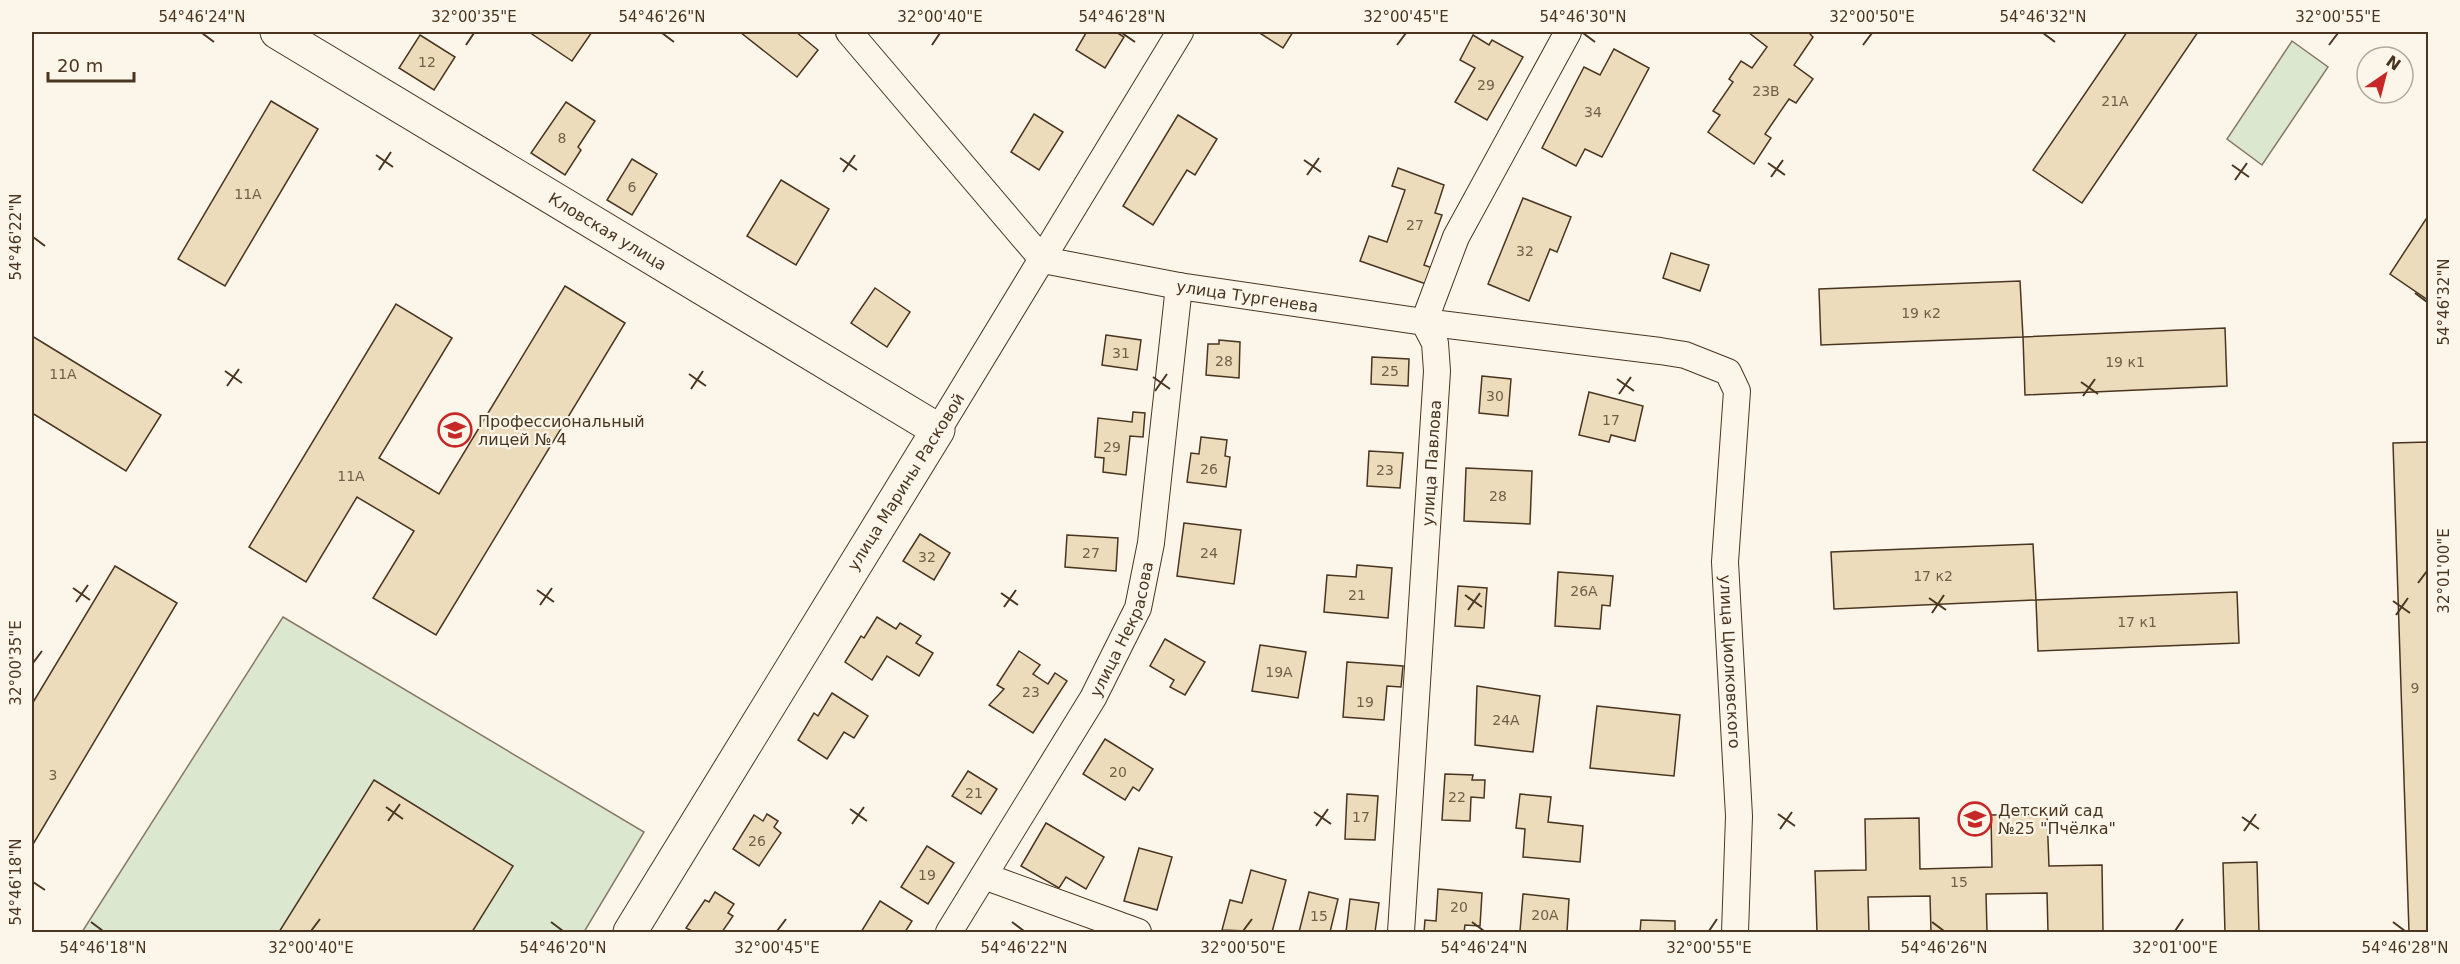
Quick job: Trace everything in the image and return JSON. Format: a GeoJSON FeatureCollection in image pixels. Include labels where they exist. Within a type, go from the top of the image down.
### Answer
{"type":"FeatureCollection","features":[{"type":"Feature","properties":{"kind":"street","name":"Кловская улица"},"geometry":{"type":"LineString","coordinates":[[277,32],[938,430]]}},
{"type":"Feature","properties":{"kind":"street"},"geometry":{"type":"LineString","coordinates":[[849,32],[1043,260]]}},
{"type":"Feature","properties":{"kind":"street","name":"улица Марины Расковой"},"geometry":{"type":"LineString","coordinates":[[630,933],[1043,260],[1180,32]]}},
{"type":"Feature","properties":{"kind":"street"},"geometry":{"type":"LineString","coordinates":[[1424,322],[1456,237],[1568,32]]}},
{"type":"Feature","properties":{"kind":"street","name":"улица Тургенева"},"geometry":{"type":"LineString","coordinates":[[1043,260],[1179,285],[1424,322],[1685,355],[1728,372],[1737,391]]}},
{"type":"Feature","properties":{"kind":"street","name":"улица Некрасова"},"geometry":{"type":"LineString","coordinates":[[950,933],[1093,698],[1138,608],[1151,543],[1179,285]]}},
{"type":"Feature","properties":{"kind":"street","name":"улица Павлова"},"geometry":{"type":"LineString","coordinates":[[1401,933],[1437,371],[1436,343],[1424,322]]}},
{"type":"Feature","properties":{"kind":"street","name":"улица Циолковского"},"geometry":{"type":"LineString","coordinates":[[1735,933],[1739,816],[1725,562],[1737,391]]}},
{"type":"Feature","properties":{"kind":"street"},"geometry":{"type":"LineString","coordinates":[[984,876],[1138,933]]}},
{"type":"Feature","properties":{"kind":"green space"},"geometry":{"type":"Polygon","coordinates":[[[2292,41],[2328,67],[2262,165],[2227,139],[2292,41]]]}},
{"type":"Feature","properties":{"kind":"green space"},"geometry":{"type":"Polygon","coordinates":[[[283,617],[644,832],[584,932],[82,932],[283,617]]]}},
{"type":"Feature","properties":{"kind":"building"},"geometry":{"type":"Polygon","coordinates":[[[529,32],[592,32],[572,61],[529,32]]]}},
{"type":"Feature","properties":{"kind":"building"},"geometry":{"type":"Polygon","coordinates":[[[740,32],[796,32],[818,50],[797,77],[740,32]]]}},
{"type":"Feature","properties":{"kind":"building"},"geometry":{"type":"Polygon","coordinates":[[[1084,32],[1116,32],[1124,37],[1105,68],[1076,50],[1086,33],[1084,32]]]}},
{"type":"Feature","properties":{"kind":"building"},"geometry":{"type":"Polygon","coordinates":[[[1258,32],[1293,32],[1283,48],[1258,32]]]}},
{"type":"Feature","properties":{"kind":"building"},"geometry":{"type":"Polygon","coordinates":[[[1748,32],[1808,32],[1813,37],[1794,65],[1813,79],[1796,103],[1789,99],[1765,134],[1771,138],[1754,164],[1708,132],[1720,115],[1713,111],[1733,82],[1729,79],[1741,61],[1752,68],[1767,47],[1748,32]]]}},
{"type":"Feature","properties":{"kind":"building"},"geometry":{"type":"Polygon","coordinates":[[[2127,32],[2198,32],[2082,203],[2033,170],[2127,32]]]}},
{"type":"Feature","properties":{"kind":"building"},"geometry":{"type":"Polygon","coordinates":[[[420,35],[455,57],[434,90],[399,68],[420,35]]]}},
{"type":"Feature","properties":{"kind":"building"},"geometry":{"type":"Polygon","coordinates":[[[1473,35],[1489,45],[1492,40],[1523,57],[1487,120],[1455,102],[1475,68],[1460,60],[1473,35]]]}},
{"type":"Feature","properties":{"kind":"building"},"geometry":{"type":"Polygon","coordinates":[[[1614,49],[1649,68],[1602,157],[1585,149],[1576,166],[1542,148],[1584,67],[1600,75],[1614,49]]]}},
{"type":"Feature","properties":{"kind":"building"},"geometry":{"type":"Polygon","coordinates":[[[271,101],[318,129],[225,286],[178,259],[271,101]]]}},
{"type":"Feature","properties":{"kind":"building"},"geometry":{"type":"Polygon","coordinates":[[[566,102],[595,121],[578,147],[581,150],[565,175],[531,153],[566,102]]]}},
{"type":"Feature","properties":{"kind":"building"},"geometry":{"type":"Polygon","coordinates":[[[1034,114],[1063,132],[1039,170],[1011,152],[1034,114]]]}},
{"type":"Feature","properties":{"kind":"building"},"geometry":{"type":"Polygon","coordinates":[[[1178,115],[1217,139],[1195,175],[1187,170],[1153,225],[1123,206],[1178,115]]]}},
{"type":"Feature","properties":{"kind":"building"},"geometry":{"type":"Polygon","coordinates":[[[632,159],[657,174],[632,215],[607,200],[632,159]]]}},
{"type":"Feature","properties":{"kind":"building"},"geometry":{"type":"Polygon","coordinates":[[[1398,168],[1444,185],[1435,213],[1442,215],[1424,265],[1435,269],[1429,285],[1360,261],[1369,236],[1387,242],[1405,190],[1392,186],[1398,168]]]}},
{"type":"Feature","properties":{"kind":"building"},"geometry":{"type":"Polygon","coordinates":[[[781,180],[829,209],[796,265],[747,236],[781,180]]]}},
{"type":"Feature","properties":{"kind":"building"},"geometry":{"type":"Polygon","coordinates":[[[1523,198],[1571,217],[1557,252],[1550,249],[1529,301],[1488,284],[1523,198]]]}},
{"type":"Feature","properties":{"kind":"building"},"geometry":{"type":"Polygon","coordinates":[[[2428,216],[2428,300],[2390,274],[2428,216]]]}},
{"type":"Feature","properties":{"kind":"building"},"geometry":{"type":"Polygon","coordinates":[[[1671,253],[1709,265],[1700,291],[1663,278],[1671,253]]]}},
{"type":"Feature","properties":{"kind":"building"},"geometry":{"type":"Polygon","coordinates":[[[2020,281],[2023,337],[1821,345],[1819,289],[2020,281]]]}},
{"type":"Feature","properties":{"kind":"building"},"geometry":{"type":"Polygon","coordinates":[[[565,286],[625,323],[436,635],[373,598],[414,531],[357,497],[306,582],[249,547],[396,304],[452,338],[379,458],[439,494],[565,286]]]}},
{"type":"Feature","properties":{"kind":"building"},"geometry":{"type":"Polygon","coordinates":[[[875,288],[910,312],[887,347],[851,323],[875,288]]]}},
{"type":"Feature","properties":{"kind":"building"},"geometry":{"type":"Polygon","coordinates":[[[2225,328],[2227,386],[2025,395],[2023,337],[2225,328]]]}},
{"type":"Feature","properties":{"kind":"building"},"geometry":{"type":"Polygon","coordinates":[[[1106,335],[1141,340],[1137,370],[1102,365],[1106,335]]]}},
{"type":"Feature","properties":{"kind":"building"},"geometry":{"type":"Polygon","coordinates":[[[32,336],[161,415],[126,471],[32,413],[32,336]]]}},
{"type":"Feature","properties":{"kind":"building"},"geometry":{"type":"Polygon","coordinates":[[[1219,340],[1240,342],[1239,378],[1206,375],[1208,344],[1219,344],[1219,340]]]}},
{"type":"Feature","properties":{"kind":"building"},"geometry":{"type":"Polygon","coordinates":[[[1372,357],[1409,359],[1408,386],[1371,384],[1372,357]]]}},
{"type":"Feature","properties":{"kind":"building"},"geometry":{"type":"Polygon","coordinates":[[[1482,376],[1511,379],[1508,416],[1479,413],[1482,376]]]}},
{"type":"Feature","properties":{"kind":"building"},"geometry":{"type":"Polygon","coordinates":[[[1589,392],[1643,406],[1635,441],[1611,435],[1609,442],[1579,435],[1589,392]]]}},
{"type":"Feature","properties":{"kind":"building"},"geometry":{"type":"Polygon","coordinates":[[[1133,412],[1145,413],[1143,437],[1130,436],[1126,475],[1103,472],[1104,458],[1095,457],[1098,418],[1132,422],[1133,412]]]}},
{"type":"Feature","properties":{"kind":"building"},"geometry":{"type":"Polygon","coordinates":[[[1201,437],[1227,440],[1225,456],[1230,457],[1226,487],[1187,482],[1191,453],[1199,454],[1201,437]]]}},
{"type":"Feature","properties":{"kind":"building"},"geometry":{"type":"Polygon","coordinates":[[[2428,442],[2428,932],[2409,932],[2393,443],[2428,442]]]}},
{"type":"Feature","properties":{"kind":"building"},"geometry":{"type":"Polygon","coordinates":[[[1369,451],[1403,453],[1400,488],[1367,486],[1369,451]]]}},
{"type":"Feature","properties":{"kind":"building"},"geometry":{"type":"Polygon","coordinates":[[[1466,468],[1532,471],[1530,524],[1464,521],[1466,468]]]}},
{"type":"Feature","properties":{"kind":"building"},"geometry":{"type":"Polygon","coordinates":[[[1184,523],[1241,530],[1234,584],[1177,576],[1184,523]]]}},
{"type":"Feature","properties":{"kind":"building"},"geometry":{"type":"Polygon","coordinates":[[[920,534],[950,553],[934,580],[903,561],[920,534]]]}},
{"type":"Feature","properties":{"kind":"building"},"geometry":{"type":"Polygon","coordinates":[[[1067,535],[1118,538],[1116,571],[1065,567],[1067,535]]]}},
{"type":"Feature","properties":{"kind":"building"},"geometry":{"type":"Polygon","coordinates":[[[2033,544],[2036,600],[1834,609],[1831,552],[2033,544]]]}},
{"type":"Feature","properties":{"kind":"building"},"geometry":{"type":"Polygon","coordinates":[[[1357,565],[1392,568],[1388,618],[1324,612],[1327,575],[1356,577],[1357,565]]]}},
{"type":"Feature","properties":{"kind":"building"},"geometry":{"type":"Polygon","coordinates":[[[115,566],[177,603],[32,846],[32,704],[115,566]]]}},
{"type":"Feature","properties":{"kind":"building"},"geometry":{"type":"Polygon","coordinates":[[[1558,572],[1613,576],[1610,606],[1602,605],[1600,629],[1555,626],[1558,572]]]}},
{"type":"Feature","properties":{"kind":"building"},"geometry":{"type":"Polygon","coordinates":[[[1458,586],[1487,588],[1484,628],[1455,626],[1458,586]]]}},
{"type":"Feature","properties":{"kind":"building"},"geometry":{"type":"Polygon","coordinates":[[[2237,592],[2239,643],[2038,651],[2036,600],[2237,592]]]}},
{"type":"Feature","properties":{"kind":"building"},"geometry":{"type":"Polygon","coordinates":[[[877,617],[896,629],[900,623],[921,636],[916,643],[933,653],[919,676],[887,656],[872,680],[845,662],[861,636],[864,638],[877,617]]]}},
{"type":"Feature","properties":{"kind":"building"},"geometry":{"type":"Polygon","coordinates":[[[1165,639],[1205,662],[1185,695],[1170,687],[1174,680],[1150,666],[1165,639]]]}},
{"type":"Feature","properties":{"kind":"building"},"geometry":{"type":"Polygon","coordinates":[[[1260,645],[1306,652],[1298,698],[1252,691],[1260,645]]]}},
{"type":"Feature","properties":{"kind":"building"},"geometry":{"type":"Polygon","coordinates":[[[1019,651],[1040,665],[1033,674],[1048,684],[1055,673],[1067,681],[1033,733],[989,705],[1004,689],[997,685],[1019,651]]]}},
{"type":"Feature","properties":{"kind":"building"},"geometry":{"type":"Polygon","coordinates":[[[1347,662],[1403,666],[1401,687],[1387,686],[1384,720],[1343,717],[1347,662]]]}},
{"type":"Feature","properties":{"kind":"building"},"geometry":{"type":"Polygon","coordinates":[[[1477,686],[1540,696],[1533,752],[1475,745],[1477,686]]]}},
{"type":"Feature","properties":{"kind":"building"},"geometry":{"type":"Polygon","coordinates":[[[832,693],[868,716],[854,738],[844,732],[827,759],[798,740],[814,713],[818,716],[832,693]]]}},
{"type":"Feature","properties":{"kind":"building"},"geometry":{"type":"Polygon","coordinates":[[[1597,706],[1680,715],[1674,776],[1590,768],[1597,706]]]}},
{"type":"Feature","properties":{"kind":"building"},"geometry":{"type":"Polygon","coordinates":[[[1105,739],[1153,769],[1139,791],[1133,787],[1125,800],[1083,774],[1105,739]]]}},
{"type":"Feature","properties":{"kind":"building"},"geometry":{"type":"Polygon","coordinates":[[[968,771],[997,789],[981,814],[952,796],[968,771]]]}},
{"type":"Feature","properties":{"kind":"building"},"geometry":{"type":"Polygon","coordinates":[[[1445,774],[1473,775],[1472,780],[1485,780],[1484,798],[1471,797],[1470,821],[1442,820],[1445,774]]]}},
{"type":"Feature","properties":{"kind":"building"},"geometry":{"type":"Polygon","coordinates":[[[374,780],[513,866],[472,932],[279,932],[374,780]]]}},
{"type":"Feature","properties":{"kind":"building"},"geometry":{"type":"Polygon","coordinates":[[[1347,794],[1378,796],[1375,840],[1345,839],[1347,794]]]}},
{"type":"Feature","properties":{"kind":"building"},"geometry":{"type":"Polygon","coordinates":[[[1520,794],[1551,797],[1548,822],[1583,826],[1580,862],[1523,857],[1525,829],[1516,828],[1520,794]]]}},
{"type":"Feature","properties":{"kind":"building"},"geometry":{"type":"Polygon","coordinates":[[[767,814],[778,821],[774,827],[781,833],[759,866],[733,849],[754,815],[763,821],[767,814]]]}},
{"type":"Feature","properties":{"kind":"building"},"geometry":{"type":"Polygon","coordinates":[[[2047,814],[2049,866],[2102,865],[2103,932],[2048,932],[2047,893],[1986,894],[1987,932],[1931,932],[1930,896],[1868,897],[1869,932],[1817,932],[1815,871],[1866,870],[1865,819],[1919,818],[1920,869],[1992,867],[1991,815],[2047,814]]]}},
{"type":"Feature","properties":{"kind":"building"},"geometry":{"type":"Polygon","coordinates":[[[1046,823],[1104,857],[1086,889],[1066,877],[1059,888],[1021,866],[1046,823]]]}},
{"type":"Feature","properties":{"kind":"building"},"geometry":{"type":"Polygon","coordinates":[[[927,846],[954,863],[928,904],[901,887],[927,846]]]}},
{"type":"Feature","properties":{"kind":"building"},"geometry":{"type":"Polygon","coordinates":[[[1139,848],[1172,857],[1157,910],[1124,901],[1139,848]]]}},
{"type":"Feature","properties":{"kind":"building"},"geometry":{"type":"Polygon","coordinates":[[[2257,862],[2259,932],[2225,932],[2223,863],[2257,862]]]}},
{"type":"Feature","properties":{"kind":"building"},"geometry":{"type":"Polygon","coordinates":[[[1251,870],[1286,880],[1272,932],[1222,930],[1230,900],[1242,903],[1251,870]]]}},
{"type":"Feature","properties":{"kind":"building"},"geometry":{"type":"Polygon","coordinates":[[[1438,889],[1482,893],[1480,926],[1465,925],[1464,932],[1424,932],[1425,920],[1436,921],[1438,889]]]}},
{"type":"Feature","properties":{"kind":"building"},"geometry":{"type":"Polygon","coordinates":[[[715,892],[734,904],[728,913],[733,916],[722,932],[694,932],[686,928],[705,900],[709,902],[715,892]]]}},
{"type":"Feature","properties":{"kind":"building"},"geometry":{"type":"Polygon","coordinates":[[[1309,892],[1338,899],[1330,932],[1299,932],[1309,892]]]}},
{"type":"Feature","properties":{"kind":"building"},"geometry":{"type":"Polygon","coordinates":[[[1523,894],[1569,899],[1567,932],[1520,931],[1523,894]]]}},
{"type":"Feature","properties":{"kind":"building"},"geometry":{"type":"Polygon","coordinates":[[[1350,899],[1379,903],[1375,932],[1346,932],[1350,899]]]}},
{"type":"Feature","properties":{"kind":"building"},"geometry":{"type":"Polygon","coordinates":[[[880,901],[912,921],[905,932],[861,932],[880,901]]]}},
{"type":"Feature","properties":{"kind":"building"},"geometry":{"type":"Polygon","coordinates":[[[1641,920],[1675,921],[1675,932],[1640,932],[1641,920]]]}},
{"type":"Feature","properties":{"kind":"place","name":"Профессиональный лицей № 4"},"geometry":{"type":"Point","coordinates":[455,430]}},
{"type":"Feature","properties":{"kind":"place","name":"Детский сад №25 \"Пчёлка\""},"geometry":{"type":"Point","coordinates":[1975,819]}}]}
